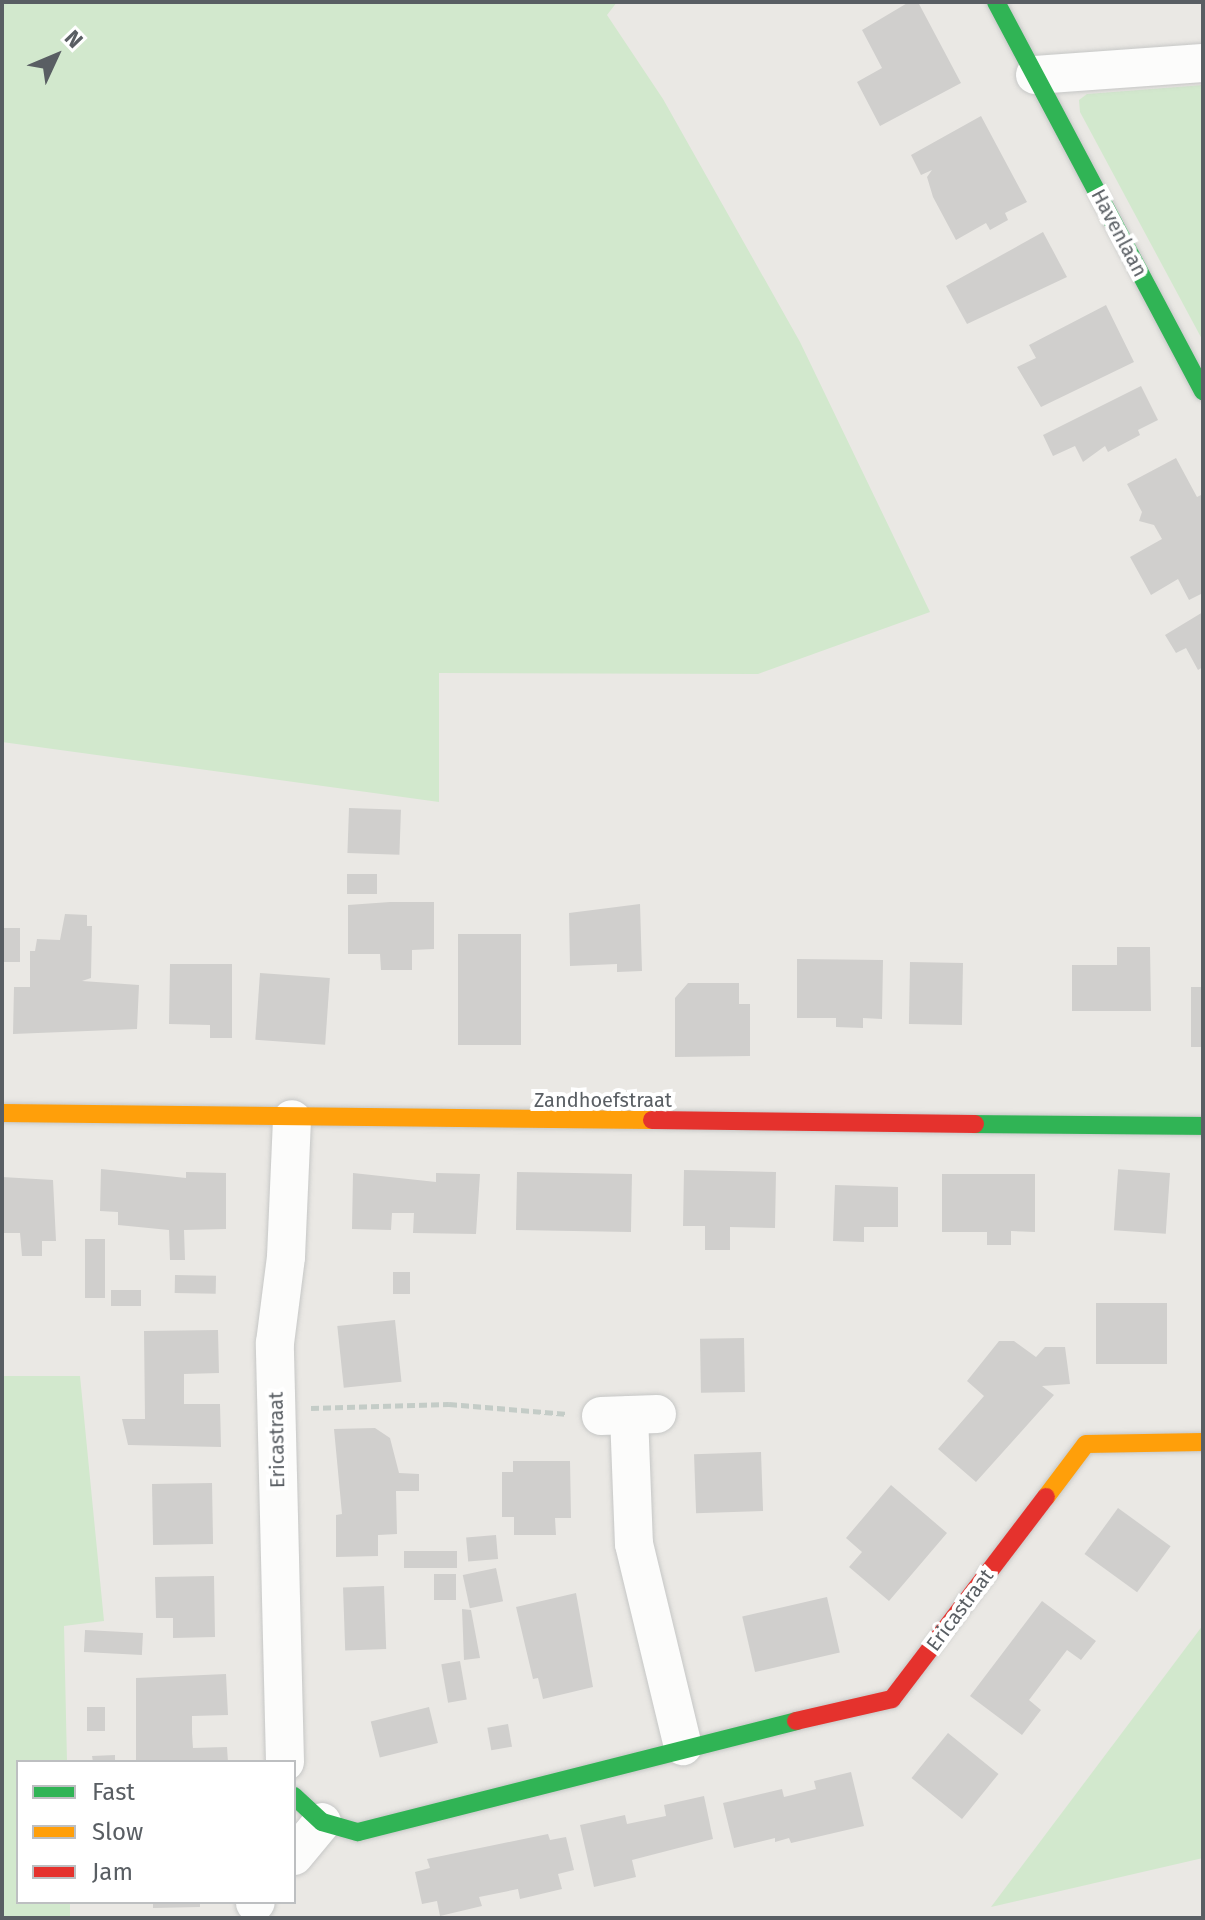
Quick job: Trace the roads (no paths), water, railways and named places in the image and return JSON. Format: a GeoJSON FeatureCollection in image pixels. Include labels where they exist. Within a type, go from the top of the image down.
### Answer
{"type":"FeatureCollection","features":[{"type":"Feature","properties":{"kind":"street","name":"Havenlaan"},"geometry":{"type":"LineString","coordinates":[[996,2],[1203,391]]}},
{"type":"Feature","properties":{"kind":"street"},"geometry":{"type":"LineString","coordinates":[[1035,75],[1203,63]]}},
{"type":"Feature","properties":{"kind":"street","name":"Zandhoefstraat"},"geometry":{"type":"LineString","coordinates":[[2,1113],[292,1119],[1203,1126]]}},
{"type":"Feature","properties":{"kind":"street","name":"Ericastraat"},"geometry":{"type":"LineString","coordinates":[[285,1760],[275,1343],[286,1257],[292,1119]]}},
{"type":"Feature","properties":{"kind":"street"},"geometry":{"type":"LineString","coordinates":[[629,1415],[634,1544],[683,1746]]}},
{"type":"Feature","properties":{"kind":"street","name":"Ericastraat"},"geometry":{"type":"LineString","coordinates":[[296,1798],[322,1822],[358,1832],[683,1746],[892,1699],[1086,1444],[1203,1442]]}},
{"type":"Feature","properties":{"kind":"street"},"geometry":{"type":"LineString","coordinates":[[296,1854],[322,1822]]}}]}
